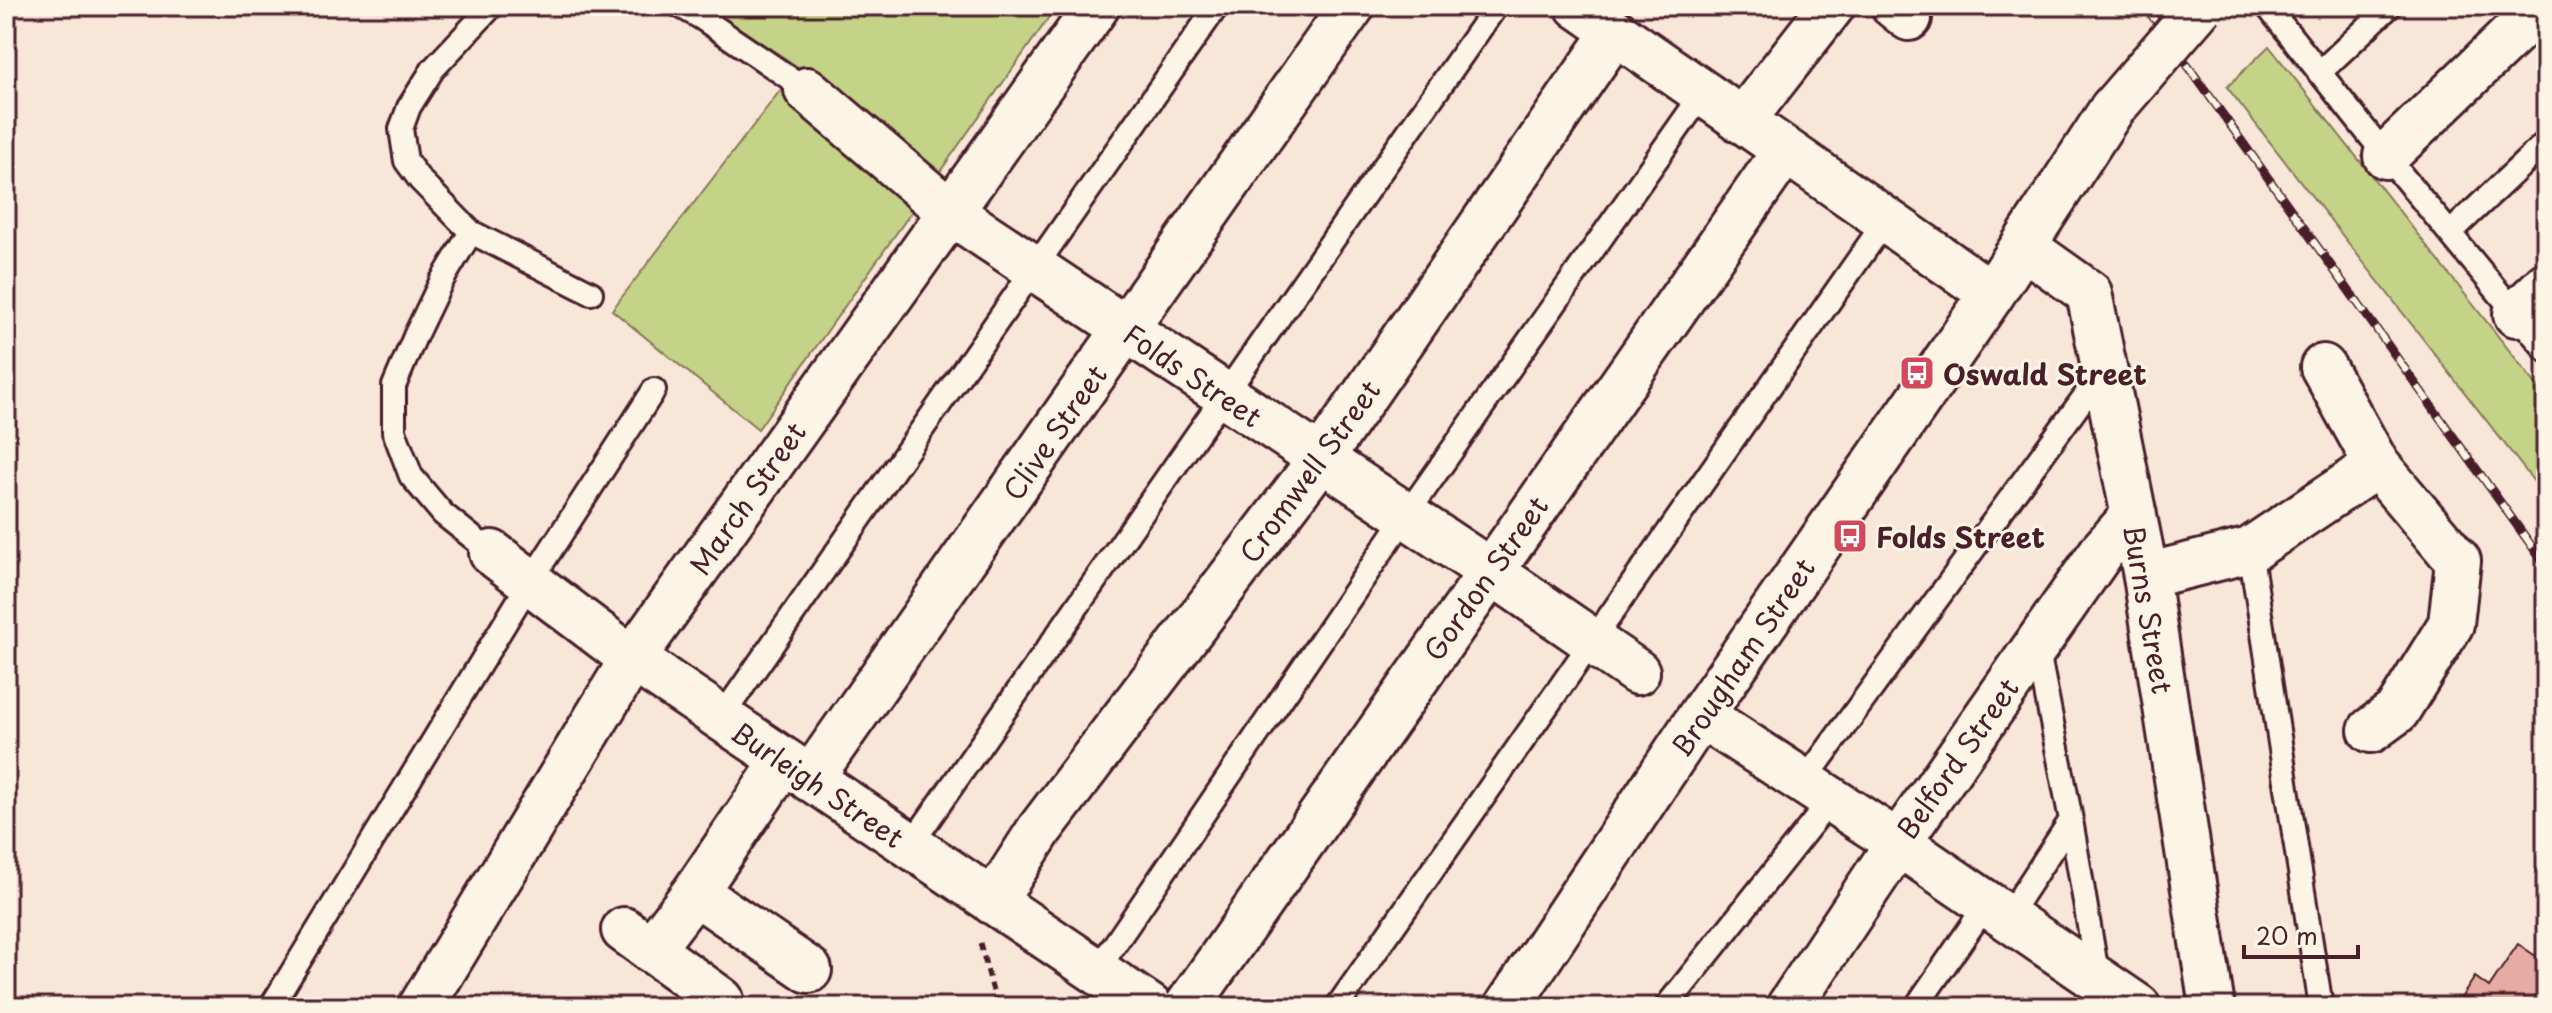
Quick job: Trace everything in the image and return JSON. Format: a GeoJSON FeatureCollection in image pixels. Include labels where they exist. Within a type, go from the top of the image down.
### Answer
{"type":"FeatureCollection","features":[{"type":"Feature","properties":{"kind":"street","name":"March Street"},"geometry":{"type":"LineString","coordinates":[[421,1007],[633,658],[1097,6]]}},
{"type":"Feature","properties":{"kind":"street","name":"Clive Street"},"geometry":{"type":"LineString","coordinates":[[721,1000],[637,940],[695,892],[797,770],[1126,330],[1352,6]]}},
{"type":"Feature","properties":{"kind":"street"},"geometry":{"type":"LineString","coordinates":[[1578,6],[1992,294]]}},
{"type":"Feature","properties":{"kind":"street"},"geometry":{"type":"LineString","coordinates":[[1742,121],[1832,6]]}},
{"type":"Feature","properties":{"kind":"street","name":"Brougham Street"},"geometry":{"type":"LineString","coordinates":[[1507,1007],[1701,715],[1992,294],[2112,109],[2201,6]]}},
{"type":"Feature","properties":{"kind":"street"},"geometry":{"type":"LineString","coordinates":[[2386,156],[2542,6]]}},
{"type":"Feature","properties":{"kind":"street","name":"Cromwell Street"},"geometry":{"type":"LineString","coordinates":[[993,902],[1040,829],[1320,460],[1615,32]]}},
{"type":"Feature","properties":{"kind":"street","name":"Folds Street"},"geometry":{"type":"LineString","coordinates":[[807,90],[950,212],[1637,672]]}},
{"type":"Feature","properties":{"kind":"street","name":"Gordon Street"},"geometry":{"type":"LineString","coordinates":[[1187,1007],[1785,151]]}},
{"type":"Feature","properties":{"kind":"street","name":"Burns Street"},"geometry":{"type":"LineString","coordinates":[[2023,246],[2089,293],[2146,576],[2212,1007]]}},
{"type":"Feature","properties":{"kind":"street"},"geometry":{"type":"LineString","coordinates":[[2323,367],[2377,465],[2458,561],[2451,624],[2397,711],[2371,730]]}},
{"type":"Feature","properties":{"kind":"street"},"geometry":{"type":"LineString","coordinates":[[2146,576],[2250,550],[2377,465]]}},
{"type":"Feature","properties":{"kind":"street","name":"Belford Street"},"geometry":{"type":"LineString","coordinates":[[1789,1007],[1898,843],[2103,550],[2134,515]]}},
{"type":"Feature","properties":{"kind":"street","name":"Burleigh Street"},"geometry":{"type":"LineString","coordinates":[[492,553],[633,658],[1150,1007]]}},
{"type":"Feature","properties":{"kind":"street"},"geometry":{"type":"LineString","coordinates":[[1701,715],[1898,843],[2138,1007]]}},
{"type":"Feature","properties":{"kind":"street"},"geometry":{"type":"LineString","coordinates":[[695,892],[809,970]]}},
{"type":"Feature","properties":{"kind":"lane"},"geometry":{"type":"LineString","coordinates":[[492,6],[433,69],[409,107],[401,129],[406,161],[420,180],[471,232],[591,293]]}},
{"type":"Feature","properties":{"kind":"lane"},"geometry":{"type":"LineString","coordinates":[[680,6],[807,90]]}},
{"type":"Feature","properties":{"kind":"lane"},"geometry":{"type":"LineString","coordinates":[[721,718],[1217,6]]}},
{"type":"Feature","properties":{"kind":"lane"},"geometry":{"type":"LineString","coordinates":[[910,846],[1496,6]]}},
{"type":"Feature","properties":{"kind":"lane"},"geometry":{"type":"LineString","coordinates":[[2267,6],[2450,233],[2531,299],[2546,350]]}},
{"type":"Feature","properties":{"kind":"lane"},"geometry":{"type":"LineString","coordinates":[[2319,73],[2390,6]]}},
{"type":"Feature","properties":{"kind":"lane"},"geometry":{"type":"LineString","coordinates":[[1096,972],[1405,517],[1703,93]]}},
{"type":"Feature","properties":{"kind":"lane"},"geometry":{"type":"LineString","coordinates":[[2450,233],[2546,142]]}},
{"type":"Feature","properties":{"kind":"lane"},"geometry":{"type":"LineString","coordinates":[[1337,1007],[1886,220]]}},
{"type":"Feature","properties":{"kind":"lane"},"geometry":{"type":"LineString","coordinates":[[471,232],[434,295],[394,386],[394,431],[411,476],[443,514],[492,553]]}},
{"type":"Feature","properties":{"kind":"lane"},"geometry":{"type":"LineString","coordinates":[[1666,1007],[1817,792],[2105,368]]}},
{"type":"Feature","properties":{"kind":"lane"},"geometry":{"type":"LineString","coordinates":[[271,1007],[530,582],[654,390]]}},
{"type":"Feature","properties":{"kind":"lane"},"geometry":{"type":"LineString","coordinates":[[2250,550],[2321,1007]]}},
{"type":"Feature","properties":{"kind":"lane"},"geometry":{"type":"LineString","coordinates":[[2037,645],[2098,980]]}},
{"type":"Feature","properties":{"kind":"lane"},"geometry":{"type":"LineString","coordinates":[[1916,1007],[2071,820]]}},
{"type":"Feature","properties":{"kind":"path"},"geometry":{"type":"LineString","coordinates":[[993,902],[977,931],[996,1006],[1019,1000],[1033,1007]]}},
{"type":"Feature","properties":{"kind":"green space"},"geometry":{"type":"Polygon","coordinates":[[[706,6],[1057,6],[758,429],[612,310],[798,67],[706,6]]]}},
{"type":"Feature","properties":{"kind":"green space"},"geometry":{"type":"Polygon","coordinates":[[[2269,46],[2546,397],[2546,497],[2227,87],[2269,46]]]}},
{"type":"Feature","properties":{"kind":"building"},"geometry":{"type":"Polygon","coordinates":[[[2518,944],[2546,963],[2546,1007],[2455,1007],[2475,977],[2489,987],[2518,944]]]}},
{"type":"Feature","properties":{"kind":"railway"},"geometry":{"type":"LineString","coordinates":[[2145,6],[2546,566]]}},
{"type":"Feature","properties":{"kind":"place","name":"Oswald Street"},"geometry":{"type":"Point","coordinates":[1917,373]}},
{"type":"Feature","properties":{"kind":"place","name":"Folds Street"},"geometry":{"type":"Point","coordinates":[1850,536]}}]}
